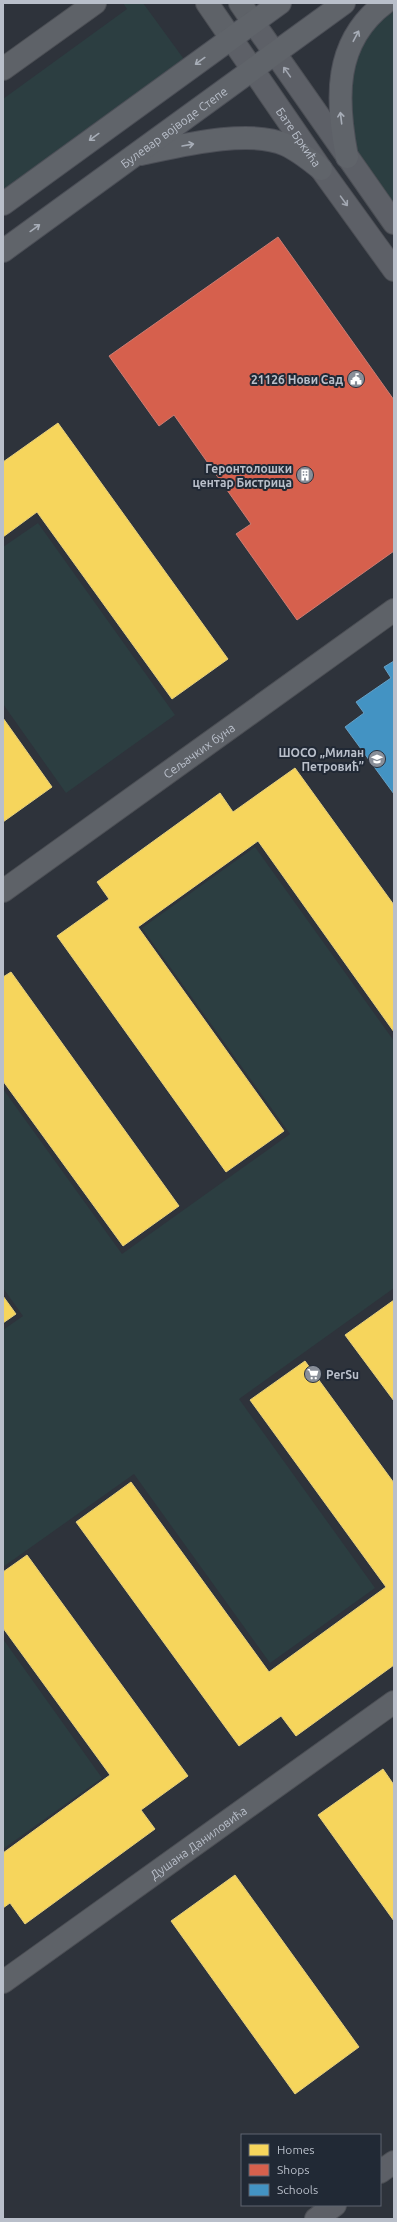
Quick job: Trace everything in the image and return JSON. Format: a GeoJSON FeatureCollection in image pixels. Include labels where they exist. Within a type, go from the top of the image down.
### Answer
{"type":"FeatureCollection","features":[{"type":"Feature","properties":{"kind":"main road"},"geometry":{"type":"LineString","coordinates":[[3,204],[280,3]]}},
{"type":"Feature","properties":{"kind":"main road","name":"Булевар војводе Степе"},"geometry":{"type":"LineString","coordinates":[[3,251],[344,3]]}},
{"type":"Feature","properties":{"kind":"main road"},"geometry":{"type":"LineString","coordinates":[[347,157],[340,115],[341,72],[350,48],[362,24],[384,3]]}},
{"type":"Feature","properties":{"kind":"main road"},"geometry":{"type":"LineString","coordinates":[[136,154],[194,144],[253,138],[285,144],[305,156],[321,169]]}},
{"type":"Feature","properties":{"kind":"street"},"geometry":{"type":"LineString","coordinates":[[3,69],[95,3]]}},
{"type":"Feature","properties":{"kind":"street","name":"Бате Бркића"},"geometry":{"type":"LineString","coordinates":[[207,3],[321,169],[394,270]]}},
{"type":"Feature","properties":{"kind":"street"},"geometry":{"type":"LineString","coordinates":[[240,3],[274,54],[394,223]]}},
{"type":"Feature","properties":{"kind":"street","name":"Сељачких буна"},"geometry":{"type":"LineString","coordinates":[[3,891],[394,610]]}},
{"type":"Feature","properties":{"kind":"street","name":"Душана Даниловића"},"geometry":{"type":"LineString","coordinates":[[3,1982],[394,1702]]}},
{"type":"Feature","properties":{"kind":"street"},"geometry":{"type":"LineString","coordinates":[[381,2171],[394,2162]]}},
{"type":"Feature","properties":{"kind":"street"},"geometry":{"type":"LineString","coordinates":[[316,2219],[334,2206]]}},
{"type":"Feature","properties":{"kind":"shaded area"},"geometry":{"type":"Polygon","coordinates":[[[123,3],[143,3],[186,62],[3,195],[3,99],[127,9],[123,3]]]}},
{"type":"Feature","properties":{"kind":"shaded area"},"geometry":{"type":"Polygon","coordinates":[[[394,10],[394,212],[353,154],[350,81],[359,50],[378,23],[394,10]]]}},
{"type":"Feature","properties":{"kind":"shaded area"},"geometry":{"type":"Polygon","coordinates":[[[38,523],[175,715],[66,793],[3,704],[3,547],[38,523]]]}},
{"type":"Feature","properties":{"kind":"shaded area"},"geometry":{"type":"Polygon","coordinates":[[[255,847],[394,1041],[394,1288],[239,1399],[375,1588],[270,1663],[134,1474],[3,1567],[3,1330],[23,1316],[3,1288],[3,1089],[122,1254],[290,1134],[142,928],[255,847]]]}},
{"type":"Feature","properties":{"kind":"shaded area"},"geometry":{"type":"Polygon","coordinates":[[[3,1639],[102,1778],[3,1849],[3,1639]]]}},
{"type":"Feature","properties":{"kind":"building: Homes"},"geometry":{"type":"Polygon","coordinates":[[[58,423],[228,659],[172,699],[37,512],[3,537],[3,462],[58,423]]]}},
{"type":"Feature","properties":{"kind":"building: Homes"},"geometry":{"type":"Polygon","coordinates":[[[3,718],[52,787],[3,822],[3,718]]]}},
{"type":"Feature","properties":{"kind":"building: Homes"},"geometry":{"type":"Polygon","coordinates":[[[295,768],[394,905],[394,1032],[258,841],[138,927],[284,1131],[226,1172],[57,936],[109,899],[97,882],[220,793],[233,812],[295,768]]]}},
{"type":"Feature","properties":{"kind":"building: Homes"},"geometry":{"type":"Polygon","coordinates":[[[11,972],[179,1206],[123,1246],[3,1081],[3,977],[11,972]]]}},
{"type":"Feature","properties":{"kind":"building: Homes"},"geometry":{"type":"Polygon","coordinates":[[[3,1296],[16,1314],[3,1323],[3,1296]]]}},
{"type":"Feature","properties":{"kind":"building: Homes"},"geometry":{"type":"Polygon","coordinates":[[[394,1300],[394,1401],[345,1335],[394,1300]]]}},
{"type":"Feature","properties":{"kind":"building: Homes"},"geometry":{"type":"Polygon","coordinates":[[[305,1361],[394,1483],[394,1665],[296,1736],[281,1716],[239,1746],[76,1522],[131,1482],[269,1672],[386,1587],[250,1400],[305,1361]]]}},
{"type":"Feature","properties":{"kind":"building: Homes"},"geometry":{"type":"Polygon","coordinates":[[[27,1555],[188,1776],[141,1810],[155,1829],[25,1924],[10,1903],[3,1908],[3,1853],[110,1775],[3,1628],[3,1572],[27,1555]]]}},
{"type":"Feature","properties":{"kind":"building: Homes"},"geometry":{"type":"Polygon","coordinates":[[[383,1769],[394,1785],[394,1921],[318,1815],[383,1769]]]}},
{"type":"Feature","properties":{"kind":"building: Homes"},"geometry":{"type":"Polygon","coordinates":[[[235,1875],[359,2047],[295,2094],[171,1921],[235,1875]]]}},
{"type":"Feature","properties":{"kind":"building: Shops","name":"Геронтолошки центар Бистрица"},"geometry":{"type":"Polygon","coordinates":[[[278,237],[394,400],[394,551],[297,620],[236,534],[251,524],[174,415],[159,426],[109,356],[278,237]]]}},
{"type":"Feature","properties":{"kind":"building: Schools","name":"ШОСО „Милан Петровић”"},"geometry":{"type":"Polygon","coordinates":[[[394,661],[394,794],[345,727],[364,713],[356,702],[391,678],[384,667],[394,661]]]}},
{"type":"Feature","properties":{"kind":"place","name":"21126 Нови Сад"},"geometry":{"type":"Point","coordinates":[356,379]}},
{"type":"Feature","properties":{"kind":"place","name":"Геронтолошки центар Бистрица"},"geometry":{"type":"Point","coordinates":[305,475]}},
{"type":"Feature","properties":{"kind":"place","name":"ШОСО „Милан Петровић”"},"geometry":{"type":"Point","coordinates":[377,759]}},
{"type":"Feature","properties":{"kind":"place","name":"PerSu"},"geometry":{"type":"Point","coordinates":[313,1374]}}]}
